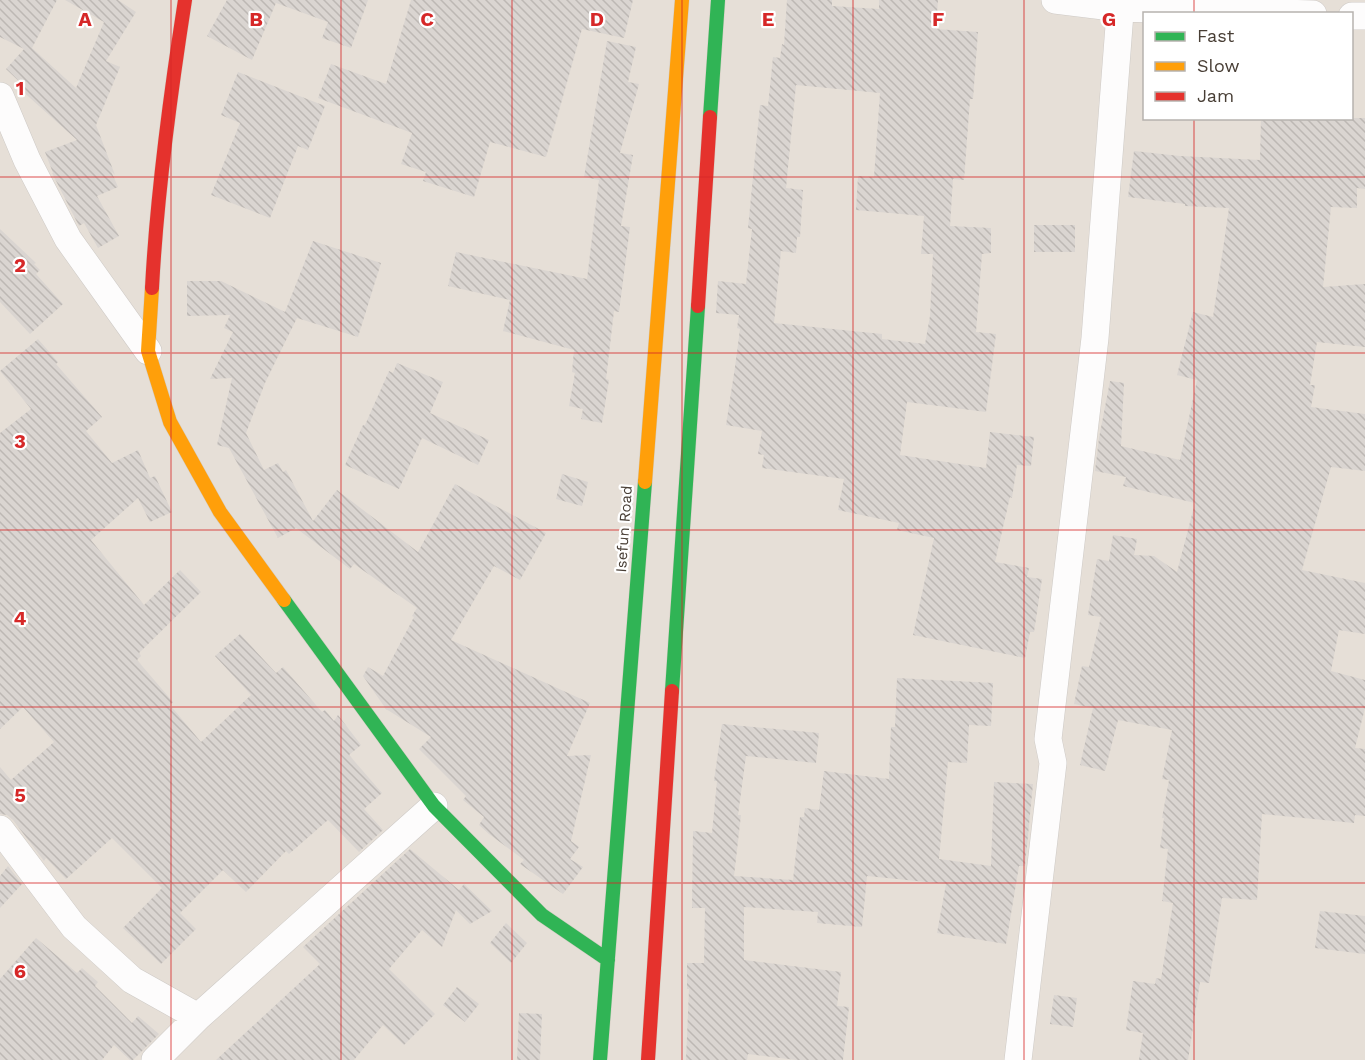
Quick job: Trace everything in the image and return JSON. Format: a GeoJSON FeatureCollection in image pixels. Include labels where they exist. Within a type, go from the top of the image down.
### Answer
{"type":"FeatureCollection","features":[{"type":"Feature","properties":{"kind":"street"},"geometry":{"type":"LineString","coordinates":[[148,351],[155,228],[171,90],[185,0]]}},
{"type":"Feature","properties":{"kind":"street","name":"Isefun Road"},"geometry":{"type":"LineString","coordinates":[[600,1060],[682,0]]}},
{"type":"Feature","properties":{"kind":"street"},"geometry":{"type":"LineString","coordinates":[[648,1060],[718,0]]}},
{"type":"Feature","properties":{"kind":"street"},"geometry":{"type":"LineString","coordinates":[[1056,0],[1274,12]]}},
{"type":"Feature","properties":{"kind":"street"},"geometry":{"type":"LineString","coordinates":[[1018,1060],[1053,763],[1048,739],[1095,338],[1120,4]]}},
{"type":"Feature","properties":{"kind":"street"},"geometry":{"type":"LineString","coordinates":[[0,96],[27,160],[68,239],[148,351],[170,422],[220,512],[434,806],[542,915],[608,960]]}},
{"type":"Feature","properties":{"kind":"street"},"geometry":{"type":"LineString","coordinates":[[168,1056],[198,1017],[434,806]]}},
{"type":"Feature","properties":{"kind":"street"},"geometry":{"type":"LineString","coordinates":[[0,829],[74,927],[132,980],[198,1017]]}},
{"type":"Feature","properties":{"kind":"shaded area"},"geometry":{"type":"Polygon","coordinates":[[[0,0],[1365,0],[1365,1060],[0,1060],[0,0]]]}},
{"type":"Feature","properties":{"kind":"building"},"geometry":{"type":"Polygon","coordinates":[[[0,0],[57,0],[32,48],[76,88],[104,22],[65,0],[118,0],[136,12],[106,61],[120,67],[96,125],[118,187],[97,196],[119,236],[98,248],[84,223],[79,226],[52,173],[45,152],[77,140],[20,89],[24,86],[6,69],[24,49],[0,37],[0,0]]]}},
{"type":"Feature","properties":{"kind":"building"},"geometry":{"type":"Polygon","coordinates":[[[227,0],[368,0],[351,48],[322,38],[328,22],[276,3],[252,60],[207,36],[227,0]]]}},
{"type":"Feature","properties":{"kind":"building"},"geometry":{"type":"Polygon","coordinates":[[[411,0],[633,0],[624,38],[582,29],[546,157],[490,142],[474,197],[423,181],[426,172],[401,164],[412,133],[318,98],[331,64],[386,84],[411,0]]]}},
{"type":"Feature","properties":{"kind":"building"},"geometry":{"type":"Polygon","coordinates":[[[787,0],[832,0],[832,6],[879,9],[879,0],[938,0],[936,29],[978,32],[964,180],[953,179],[950,226],[991,228],[991,253],[982,254],[976,332],[996,334],[986,412],[907,402],[900,455],[986,468],[990,432],[1034,437],[1031,466],[1017,465],[1012,498],[1010,497],[995,562],[1029,568],[1027,577],[1042,579],[1034,632],[1030,632],[1025,658],[913,635],[934,538],[897,530],[899,523],[838,510],[844,479],[762,468],[764,455],[758,454],[762,431],[726,425],[740,329],[737,328],[739,315],[716,313],[718,281],[746,284],[752,229],[748,228],[760,105],[768,106],[773,57],[780,58],[782,44],[784,45],[787,0]],[[796,85],[786,188],[803,190],[800,237],[797,237],[796,253],[781,251],[774,323],[882,334],[882,339],[925,344],[930,316],[933,254],[921,254],[924,216],[856,210],[858,176],[874,177],[880,93],[796,85]]]}},
{"type":"Feature","properties":{"kind":"building"},"geometry":{"type":"Polygon","coordinates":[[[607,41],[636,47],[628,82],[639,84],[620,153],[633,155],[621,226],[630,227],[619,312],[614,311],[606,379],[609,380],[602,423],[581,419],[583,409],[569,406],[575,373],[572,372],[574,350],[503,331],[510,300],[448,286],[456,252],[587,279],[599,180],[584,177],[607,41]]]}},
{"type":"Feature","properties":{"kind":"building"},"geometry":{"type":"Polygon","coordinates":[[[238,72],[325,106],[308,150],[298,146],[270,218],[211,195],[240,123],[221,115],[238,72]]]}},
{"type":"Feature","properties":{"kind":"building"},"geometry":{"type":"Polygon","coordinates":[[[1365,118],[1365,189],[1357,188],[1357,208],[1331,207],[1323,287],[1365,284],[1365,347],[1317,342],[1310,385],[1315,385],[1311,407],[1365,414],[1365,471],[1331,467],[1302,570],[1365,583],[1365,634],[1339,630],[1331,671],[1365,680],[1365,708],[1355,748],[1365,749],[1365,816],[1355,815],[1354,823],[1262,814],[1257,900],[1222,898],[1209,983],[1200,982],[1188,1060],[1139,1060],[1143,1033],[1126,1030],[1133,981],[1155,984],[1156,978],[1161,979],[1173,903],[1162,901],[1168,849],[1160,848],[1164,818],[1162,818],[1169,780],[1162,779],[1172,730],[1118,720],[1105,771],[1080,765],[1093,708],[1074,704],[1082,666],[1089,667],[1101,617],[1088,615],[1097,559],[1109,561],[1113,535],[1137,539],[1134,555],[1154,556],[1177,572],[1195,503],[1123,486],[1126,477],[1095,471],[1110,381],[1124,383],[1121,446],[1180,460],[1197,380],[1177,375],[1193,312],[1213,317],[1229,208],[1185,206],[1185,204],[1128,197],[1134,151],[1260,160],[1261,120],[1365,118]]]}},
{"type":"Feature","properties":{"kind":"building"},"geometry":{"type":"Polygon","coordinates":[[[1034,225],[1075,225],[1075,252],[1034,252],[1034,225]]]}},
{"type":"Feature","properties":{"kind":"building"},"geometry":{"type":"Polygon","coordinates":[[[0,229],[36,263],[34,264],[40,270],[36,274],[63,304],[30,334],[0,302],[0,229]]]}},
{"type":"Feature","properties":{"kind":"building"},"geometry":{"type":"Polygon","coordinates":[[[313,241],[381,263],[358,337],[297,318],[265,383],[246,433],[264,470],[278,463],[283,472],[286,470],[313,521],[337,490],[418,552],[455,484],[546,533],[520,580],[494,566],[451,640],[590,703],[567,756],[591,755],[571,841],[579,847],[570,859],[583,867],[563,894],[520,864],[524,860],[479,825],[484,817],[463,800],[466,796],[419,749],[431,737],[386,709],[363,676],[368,667],[383,676],[417,608],[354,564],[350,569],[296,528],[278,538],[229,448],[217,445],[232,378],[210,379],[233,332],[224,328],[230,315],[187,316],[187,281],[221,281],[285,312],[313,241]]]}},
{"type":"Feature","properties":{"kind":"building"},"geometry":{"type":"Polygon","coordinates":[[[38,339],[58,362],[56,364],[102,417],[86,431],[112,463],[138,450],[150,478],[155,476],[172,512],[150,522],[138,498],[91,540],[144,605],[180,570],[201,592],[139,653],[141,656],[137,660],[173,702],[170,705],[201,742],[251,695],[215,656],[240,634],[276,673],[283,667],[322,712],[325,710],[334,721],[338,715],[361,745],[349,755],[382,793],[364,809],[383,830],[359,852],[328,820],[289,854],[286,851],[246,892],[223,870],[180,913],[196,929],[161,964],[123,928],[162,888],[112,838],[66,879],[46,858],[44,861],[13,820],[7,815],[0,814],[0,767],[11,780],[54,742],[23,707],[0,729],[0,433],[31,409],[0,371],[38,339]]]}},
{"type":"Feature","properties":{"kind":"building"},"geometry":{"type":"Polygon","coordinates":[[[397,363],[443,382],[430,413],[489,440],[478,465],[422,438],[399,489],[345,465],[389,371],[393,373],[397,363]]]}},
{"type":"Feature","properties":{"kind":"building"},"geometry":{"type":"Polygon","coordinates":[[[562,474],[588,482],[582,506],[556,499],[562,474]]]}},
{"type":"Feature","properties":{"kind":"building"},"geometry":{"type":"Polygon","coordinates":[[[897,678],[993,683],[991,726],[969,725],[967,763],[948,762],[939,859],[991,866],[994,782],[1033,784],[1025,866],[1019,866],[1006,944],[937,933],[946,884],[867,876],[862,927],[817,923],[818,912],[744,907],[744,960],[841,972],[837,1006],[849,1007],[843,1060],[796,1060],[748,1054],[747,1060],[686,1060],[689,989],[687,989],[687,963],[704,963],[705,908],[692,908],[693,831],[712,833],[717,781],[714,781],[722,724],[819,733],[816,763],[746,756],[738,815],[741,815],[734,876],[793,880],[800,817],[804,817],[805,808],[819,810],[824,771],[889,779],[891,727],[895,727],[897,678]]]}},
{"type":"Feature","properties":{"kind":"building"},"geometry":{"type":"Polygon","coordinates":[[[410,849],[459,890],[464,884],[492,911],[470,924],[456,910],[442,947],[422,930],[389,969],[435,1014],[404,1045],[383,1025],[354,1060],[216,1060],[320,964],[303,947],[410,849]]]}},
{"type":"Feature","properties":{"kind":"building"},"geometry":{"type":"Polygon","coordinates":[[[8,866],[22,884],[0,908],[0,876],[8,866]]]}},
{"type":"Feature","properties":{"kind":"building"},"geometry":{"type":"Polygon","coordinates":[[[1320,911],[1365,916],[1365,954],[1315,948],[1320,911]]]}},
{"type":"Feature","properties":{"kind":"building"},"geometry":{"type":"Polygon","coordinates":[[[506,923],[527,943],[511,963],[490,943],[506,923]]]}},
{"type":"Feature","properties":{"kind":"building"},"geometry":{"type":"Polygon","coordinates":[[[36,938],[77,973],[82,968],[98,982],[95,986],[132,1023],[138,1016],[159,1034],[133,1060],[130,1060],[114,1045],[102,1060],[0,1060],[0,979],[36,938]]]}},
{"type":"Feature","properties":{"kind":"building"},"geometry":{"type":"Polygon","coordinates":[[[457,987],[479,1004],[465,1022],[443,1005],[457,987]]]}},
{"type":"Feature","properties":{"kind":"building"},"geometry":{"type":"Polygon","coordinates":[[[1054,995],[1077,998],[1073,1027],[1050,1024],[1054,995]]]}},
{"type":"Feature","properties":{"kind":"building"},"geometry":{"type":"Polygon","coordinates":[[[519,1013],[542,1014],[540,1060],[517,1060],[519,1013]]]}},
{"type":"Feature","properties":{"kind":"traffic: fast"},"geometry":{"type":"LineString","coordinates":[[710,117],[718,0]]}},
{"type":"Feature","properties":{"kind":"traffic: fast"},"geometry":{"type":"LineString","coordinates":[[672,691],[698,306]]}},
{"type":"Feature","properties":{"kind":"traffic: fast"},"geometry":{"type":"LineString","coordinates":[[600,1060],[645,482]]}},
{"type":"Feature","properties":{"kind":"traffic: fast"},"geometry":{"type":"LineString","coordinates":[[284,600],[434,806],[542,915],[608,960]]}},
{"type":"Feature","properties":{"kind":"traffic: slow"},"geometry":{"type":"LineString","coordinates":[[645,482],[682,0]]}},
{"type":"Feature","properties":{"kind":"traffic: slow"},"geometry":{"type":"LineString","coordinates":[[152,288],[148,351],[170,422],[220,512],[284,600]]}},
{"type":"Feature","properties":{"kind":"traffic: jam"},"geometry":{"type":"LineString","coordinates":[[152,288],[165,144],[185,0]]}},
{"type":"Feature","properties":{"kind":"traffic: jam"},"geometry":{"type":"LineString","coordinates":[[698,306],[710,117]]}},
{"type":"Feature","properties":{"kind":"traffic: jam"},"geometry":{"type":"LineString","coordinates":[[648,1060],[672,691]]}}]}
